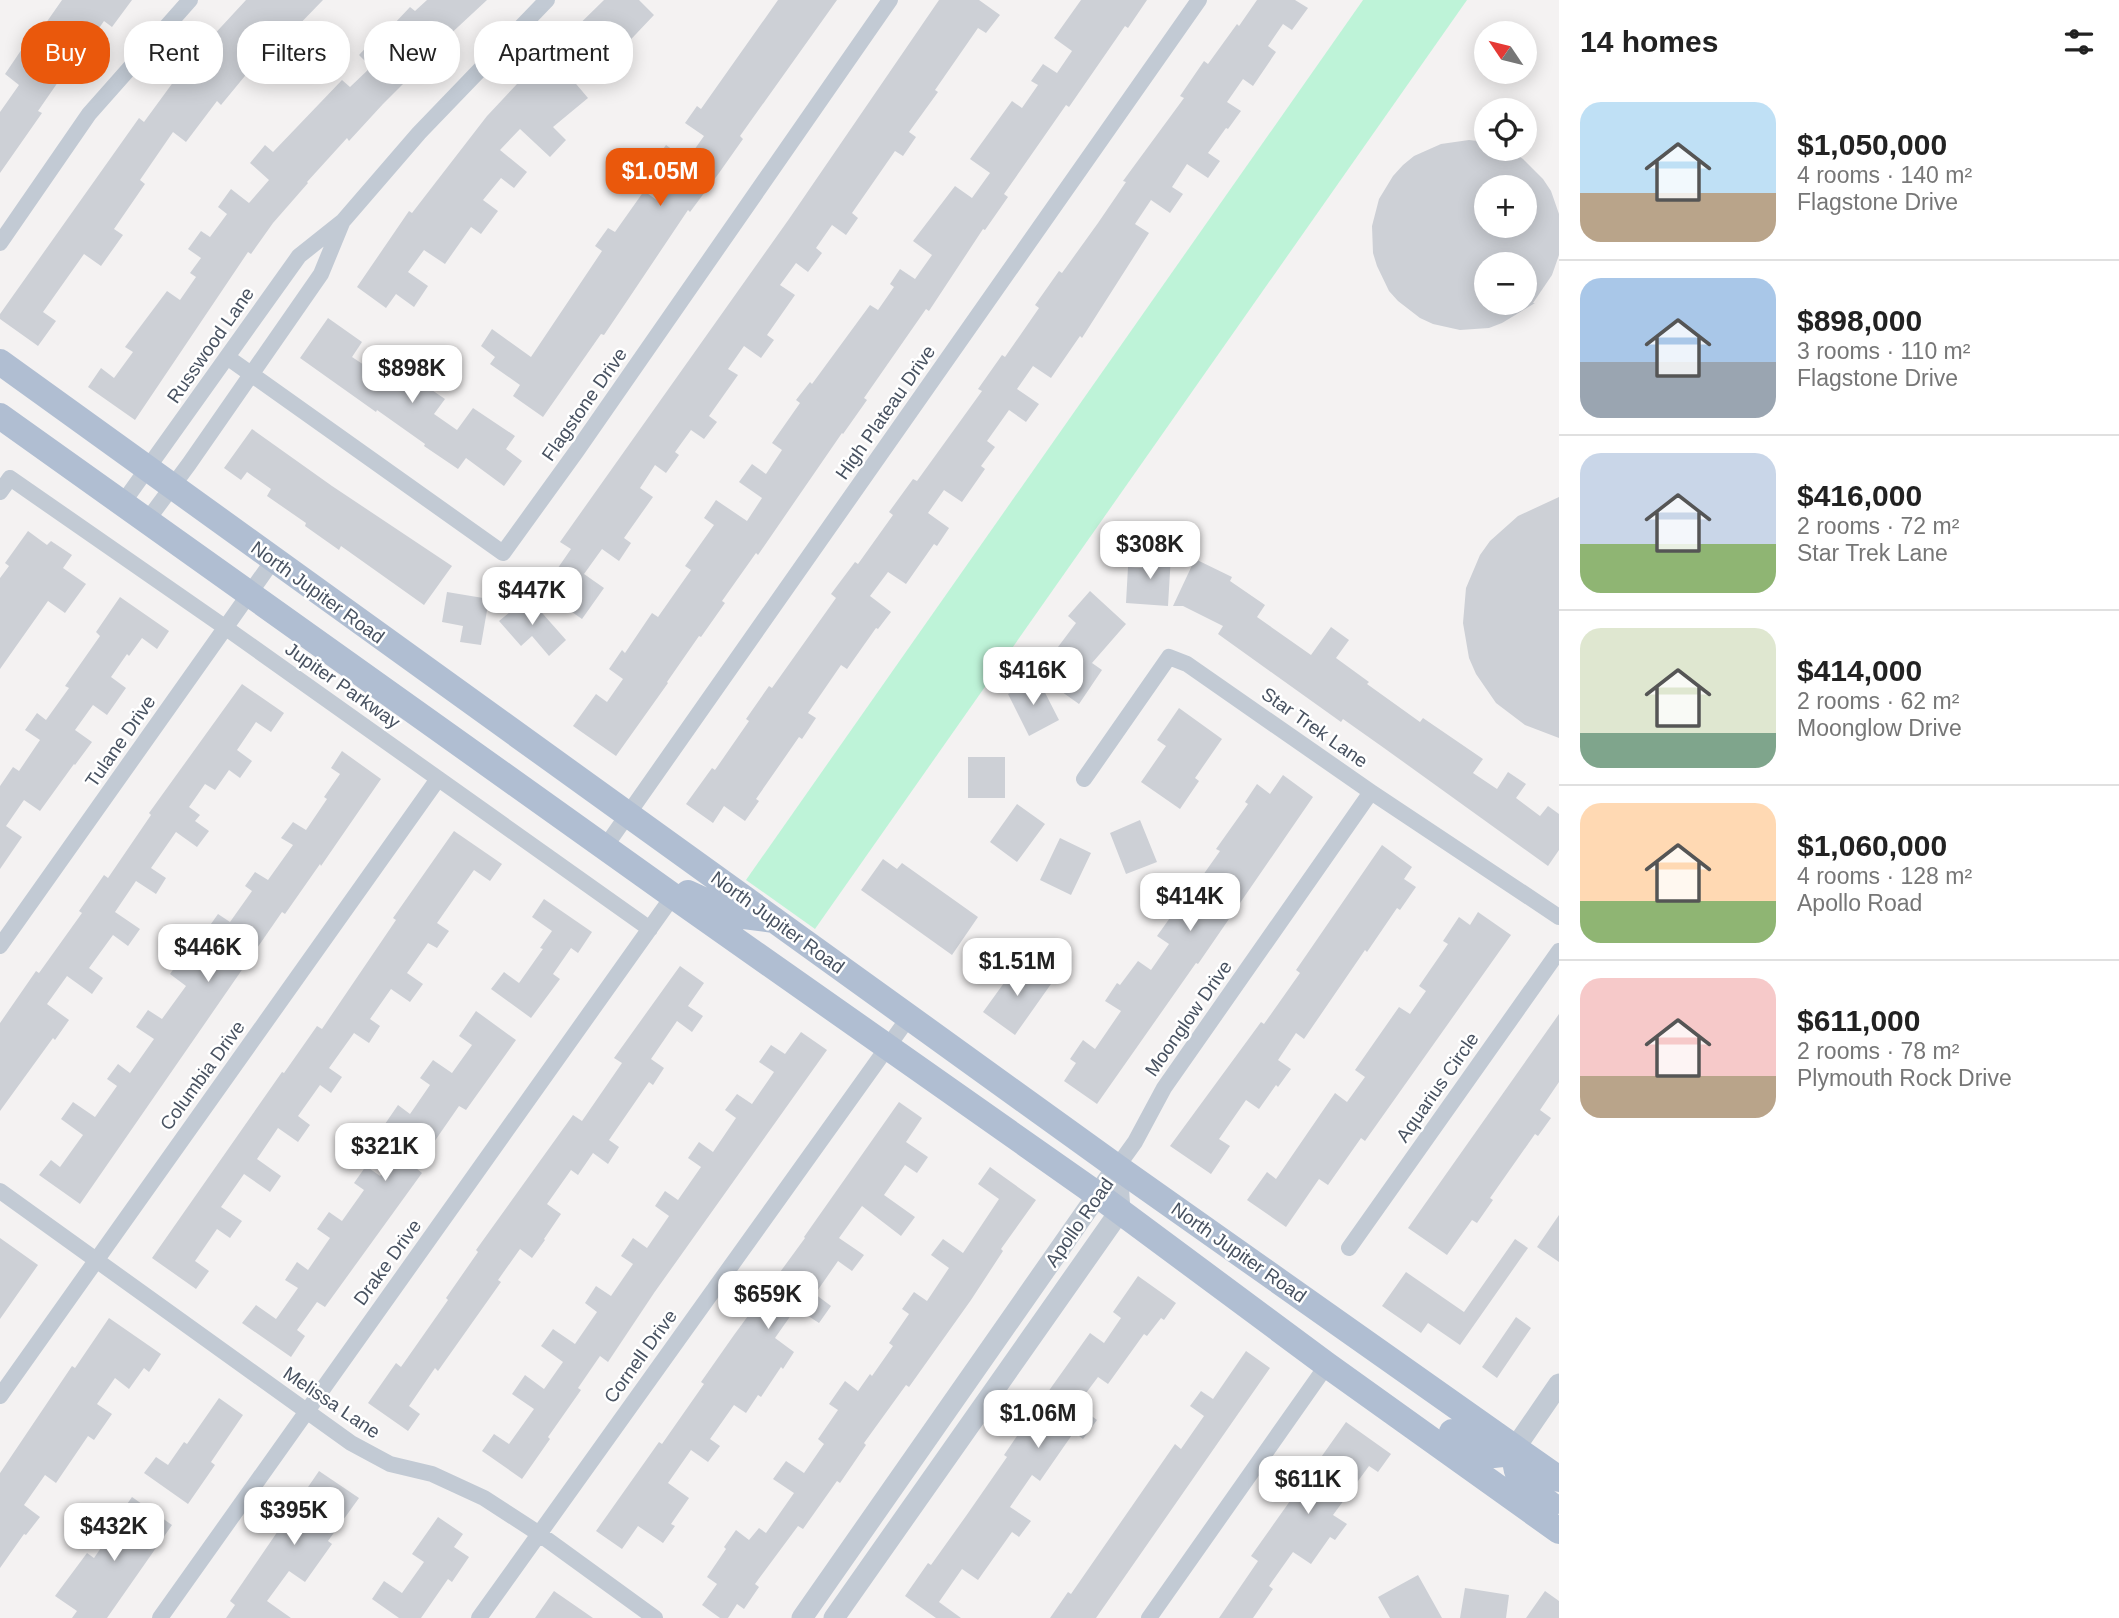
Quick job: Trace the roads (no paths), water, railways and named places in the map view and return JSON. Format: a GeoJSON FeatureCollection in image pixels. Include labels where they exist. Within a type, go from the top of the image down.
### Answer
{"type":"FeatureCollection","features":[{"type":"Feature","properties":{"kind":"main road","name":"North Jupiter Road"},"geometry":{"type":"LineString","coordinates":[[0,362],[628,816],[1559,1479]]}},
{"type":"Feature","properties":{"kind":"main road","name":"North Jupiter Road"},"geometry":{"type":"LineString","coordinates":[[0,416],[887,1048],[1098,1195],[1327,1365],[1559,1531]]}},
{"type":"Feature","properties":{"kind":"main road"},"geometry":{"type":"LineString","coordinates":[[673,896],[679,892],[691,893],[736,915],[775,920]]}},
{"type":"Feature","properties":{"kind":"main road"},"geometry":{"type":"LineString","coordinates":[[1373,1398],[1405,1399],[1478,1451],[1505,1455],[1515,1448]]}},
{"type":"Feature","properties":{"kind":"main road"},"geometry":{"type":"LineString","coordinates":[[1515,1448],[1514,1465],[1525,1486],[1559,1510]]}},
{"type":"Feature","properties":{"kind":"street"},"geometry":{"type":"LineString","coordinates":[[0,243],[89,114],[190,0]]}},
{"type":"Feature","properties":{"kind":"street","name":"Russwood Lane"},"geometry":{"type":"LineString","coordinates":[[122,504],[299,256],[342,220],[427,124],[547,0]]}},
{"type":"Feature","properties":{"kind":"street","name":"Flagstone Drive"},"geometry":{"type":"LineString","coordinates":[[227,357],[503,553],[584,441],[890,0]]}},
{"type":"Feature","properties":{"kind":"street","name":"High Plateau Drive"},"geometry":{"type":"LineString","coordinates":[[605,847],[1199,0]]}},
{"type":"Feature","properties":{"kind":"street","name":"Russwood Lane"},"geometry":{"type":"LineString","coordinates":[[146,522],[321,274],[342,220]]}},
{"type":"Feature","properties":{"kind":"street","name":"Jupiter Parkway"},"geometry":{"type":"LineString","coordinates":[[0,492],[10,478],[650,929]]}},
{"type":"Feature","properties":{"kind":"street","name":"Tulane Drive"},"geometry":{"type":"LineString","coordinates":[[0,946],[274,559]]}},
{"type":"Feature","properties":{"kind":"street","name":"Star Trek Lane"},"geometry":{"type":"LineString","coordinates":[[1083,779],[1169,657],[1187,664],[1371,792],[1559,917]]}},
{"type":"Feature","properties":{"kind":"street","name":"Columbia Drive"},"geometry":{"type":"LineString","coordinates":[[0,1396],[438,779]]}},
{"type":"Feature","properties":{"kind":"street","name":"Moonglow Drive"},"geometry":{"type":"LineString","coordinates":[[1118,1167],[1135,1142],[1164,1088],[1371,792]]}},
{"type":"Feature","properties":{"kind":"street","name":"Drake Drive"},"geometry":{"type":"LineString","coordinates":[[160,1618],[673,896]]}},
{"type":"Feature","properties":{"kind":"street","name":"Aquarius Circle"},"geometry":{"type":"LineString","coordinates":[[1349,1248],[1559,951]]}},
{"type":"Feature","properties":{"kind":"street","name":"Cornell Drive"},"geometry":{"type":"LineString","coordinates":[[479,1618],[909,1017]]}},
{"type":"Feature","properties":{"kind":"street","name":"Apollo Road"},"geometry":{"type":"LineString","coordinates":[[802,1618],[1118,1167]]}},
{"type":"Feature","properties":{"kind":"street","name":"Apollo Road"},"geometry":{"type":"LineString","coordinates":[[834,1618],[1120,1211],[1118,1167]]}},
{"type":"Feature","properties":{"kind":"street","name":"Melissa Lane"},"geometry":{"type":"LineString","coordinates":[[0,1191],[351,1443],[390,1464],[432,1474],[484,1498],[538,1533],[655,1618]]}},
{"type":"Feature","properties":{"kind":"street"},"geometry":{"type":"LineString","coordinates":[[1149,1618],[1327,1365]]}},
{"type":"Feature","properties":{"kind":"street"},"geometry":{"type":"LineString","coordinates":[[1515,1448],[1559,1384]]}}]}
